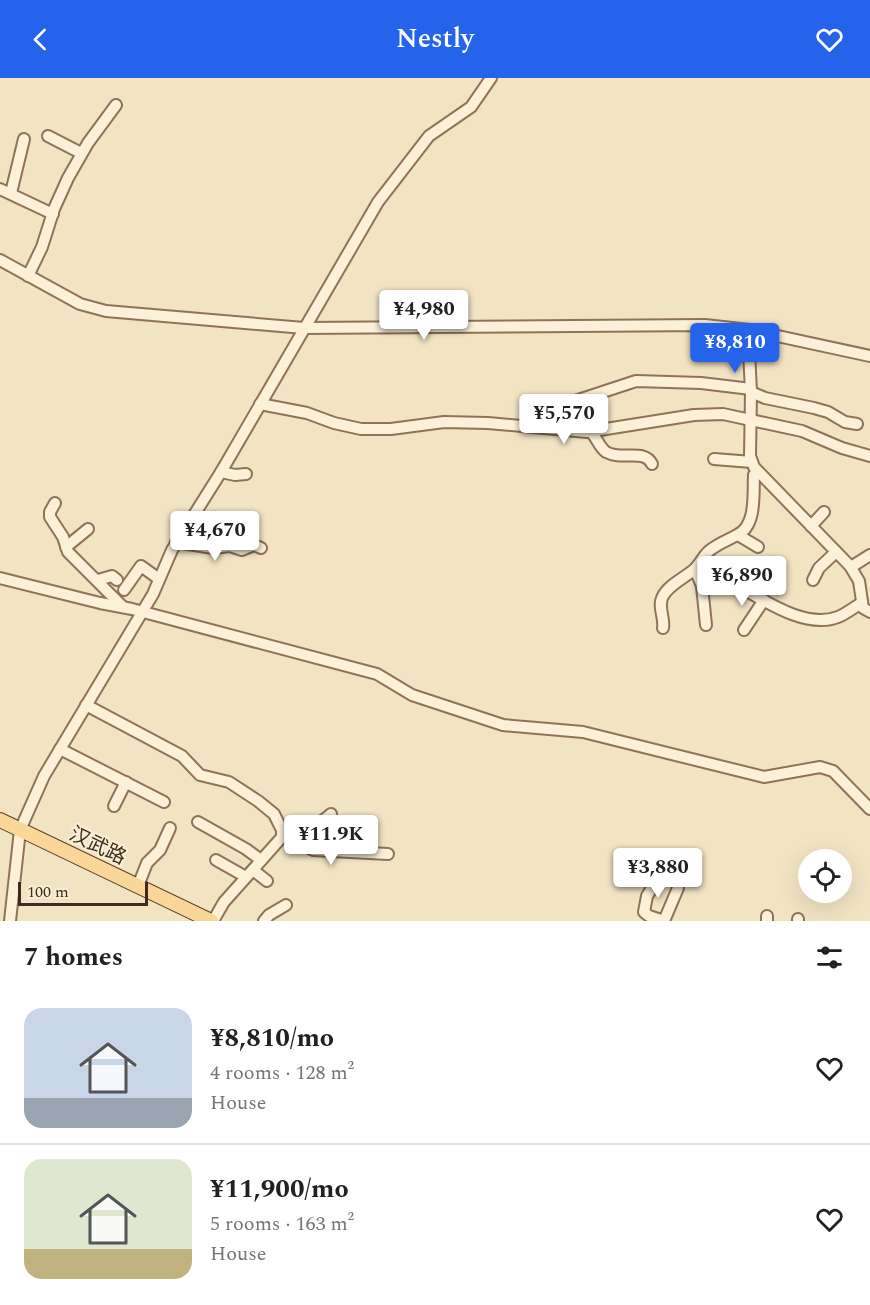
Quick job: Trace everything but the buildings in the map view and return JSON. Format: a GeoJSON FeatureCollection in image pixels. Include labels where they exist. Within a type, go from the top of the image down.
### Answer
{"type":"FeatureCollection","features":[{"type":"Feature","properties":{"kind":"main road","name":"汉武路"},"geometry":{"type":"LineString","coordinates":[[0,820],[212,921]]}},
{"type":"Feature","properties":{"kind":"street"},"geometry":{"type":"LineString","coordinates":[[10,921],[20,830],[34,796],[141,612],[176,542],[221,472],[378,202],[429,136],[471,107],[491,78]]}},
{"type":"Feature","properties":{"kind":"street"},"geometry":{"type":"LineString","coordinates":[[28,276],[42,247],[59,196],[81,153],[116,105]]}},
{"type":"Feature","properties":{"kind":"street"},"geometry":{"type":"LineString","coordinates":[[48,136],[81,153]]}},
{"type":"Feature","properties":{"kind":"street"},"geometry":{"type":"LineString","coordinates":[[11,193],[24,139]]}},
{"type":"Feature","properties":{"kind":"street"},"geometry":{"type":"LineString","coordinates":[[0,189],[52,214]]}},
{"type":"Feature","properties":{"kind":"street"},"geometry":{"type":"LineString","coordinates":[[0,260],[80,304],[106,311],[304,328],[705,325],[748,330],[870,356]]}},
{"type":"Feature","properties":{"kind":"street"},"geometry":{"type":"LineString","coordinates":[[748,330],[751,390],[750,456],[755,466],[851,567],[859,581],[863,608],[870,612]]}},
{"type":"Feature","properties":{"kind":"street"},"geometry":{"type":"LineString","coordinates":[[524,426],[557,407],[636,381],[701,383],[751,390],[765,398],[814,408],[828,412],[845,422],[857,424]]}},
{"type":"Feature","properties":{"kind":"street"},"geometry":{"type":"LineString","coordinates":[[260,404],[307,413],[334,423],[361,429],[391,429],[444,422],[591,432],[694,415],[723,414],[802,431],[842,448],[870,456]]}},
{"type":"Feature","properties":{"kind":"street"},"geometry":{"type":"LineString","coordinates":[[591,432],[607,452],[626,457],[642,455],[650,459],[652,464]]}},
{"type":"Feature","properties":{"kind":"street"},"geometry":{"type":"LineString","coordinates":[[714,459],[755,466]]}},
{"type":"Feature","properties":{"kind":"street"},"geometry":{"type":"LineString","coordinates":[[663,628],[665,621],[661,605],[663,596],[695,569],[712,549],[744,530],[750,518],[755,466]]}},
{"type":"Feature","properties":{"kind":"street"},"geometry":{"type":"LineString","coordinates":[[221,472],[235,475],[246,474]]}},
{"type":"Feature","properties":{"kind":"street"},"geometry":{"type":"LineString","coordinates":[[55,503],[50,517],[63,537],[71,556],[123,606]]}},
{"type":"Feature","properties":{"kind":"street"},"geometry":{"type":"LineString","coordinates":[[811,526],[824,512]]}},
{"type":"Feature","properties":{"kind":"street"},"geometry":{"type":"LineString","coordinates":[[750,518],[762,521]]}},
{"type":"Feature","properties":{"kind":"street"},"geometry":{"type":"LineString","coordinates":[[66,547],[88,529]]}},
{"type":"Feature","properties":{"kind":"street"},"geometry":{"type":"LineString","coordinates":[[738,535],[758,548]]}},
{"type":"Feature","properties":{"kind":"street"},"geometry":{"type":"LineString","coordinates":[[176,542],[213,548],[230,546],[242,550],[254,545],[261,548]]}},
{"type":"Feature","properties":{"kind":"street"},"geometry":{"type":"LineString","coordinates":[[813,580],[819,568],[836,552]]}},
{"type":"Feature","properties":{"kind":"street"},"geometry":{"type":"LineString","coordinates":[[851,567],[870,555]]}},
{"type":"Feature","properties":{"kind":"street"},"geometry":{"type":"LineString","coordinates":[[124,590],[141,566],[159,579]]}},
{"type":"Feature","properties":{"kind":"street"},"geometry":{"type":"LineString","coordinates":[[695,569],[706,587],[706,625]]}},
{"type":"Feature","properties":{"kind":"street"},"geometry":{"type":"LineString","coordinates":[[98,580],[104,576],[112,576],[117,580]]}},
{"type":"Feature","properties":{"kind":"street"},"geometry":{"type":"LineString","coordinates":[[0,578],[100,603],[123,606],[377,674],[412,695],[503,725],[583,732],[764,777],[820,767],[833,771],[870,809]]}},
{"type":"Feature","properties":{"kind":"street"},"geometry":{"type":"LineString","coordinates":[[740,579],[740,586],[795,616],[820,620],[837,618],[862,603]]}},
{"type":"Feature","properties":{"kind":"street"},"geometry":{"type":"LineString","coordinates":[[744,630],[764,600]]}},
{"type":"Feature","properties":{"kind":"street"},"geometry":{"type":"LineString","coordinates":[[86,705],[182,756],[200,775],[229,782],[258,801],[274,814],[283,835],[317,851],[388,854]]}},
{"type":"Feature","properties":{"kind":"street"},"geometry":{"type":"LineString","coordinates":[[60,749],[164,802]]}},
{"type":"Feature","properties":{"kind":"street"},"geometry":{"type":"LineString","coordinates":[[114,806],[126,782]]}},
{"type":"Feature","properties":{"kind":"street"},"geometry":{"type":"LineString","coordinates":[[212,921],[224,902],[283,835],[317,825],[331,814]]}},
{"type":"Feature","properties":{"kind":"street"},"geometry":{"type":"LineString","coordinates":[[198,822],[261,860]]}},
{"type":"Feature","properties":{"kind":"street"},"geometry":{"type":"LineString","coordinates":[[138,886],[147,863],[160,850],[170,828]]}},
{"type":"Feature","properties":{"kind":"street"},"geometry":{"type":"LineString","coordinates":[[216,860],[267,881]]}},
{"type":"Feature","properties":{"kind":"street"},"geometry":{"type":"LineString","coordinates":[[652,888],[647,896],[644,912],[648,916],[664,921],[678,888]]}},
{"type":"Feature","properties":{"kind":"street"},"geometry":{"type":"LineString","coordinates":[[264,921],[286,904]]}}]}
